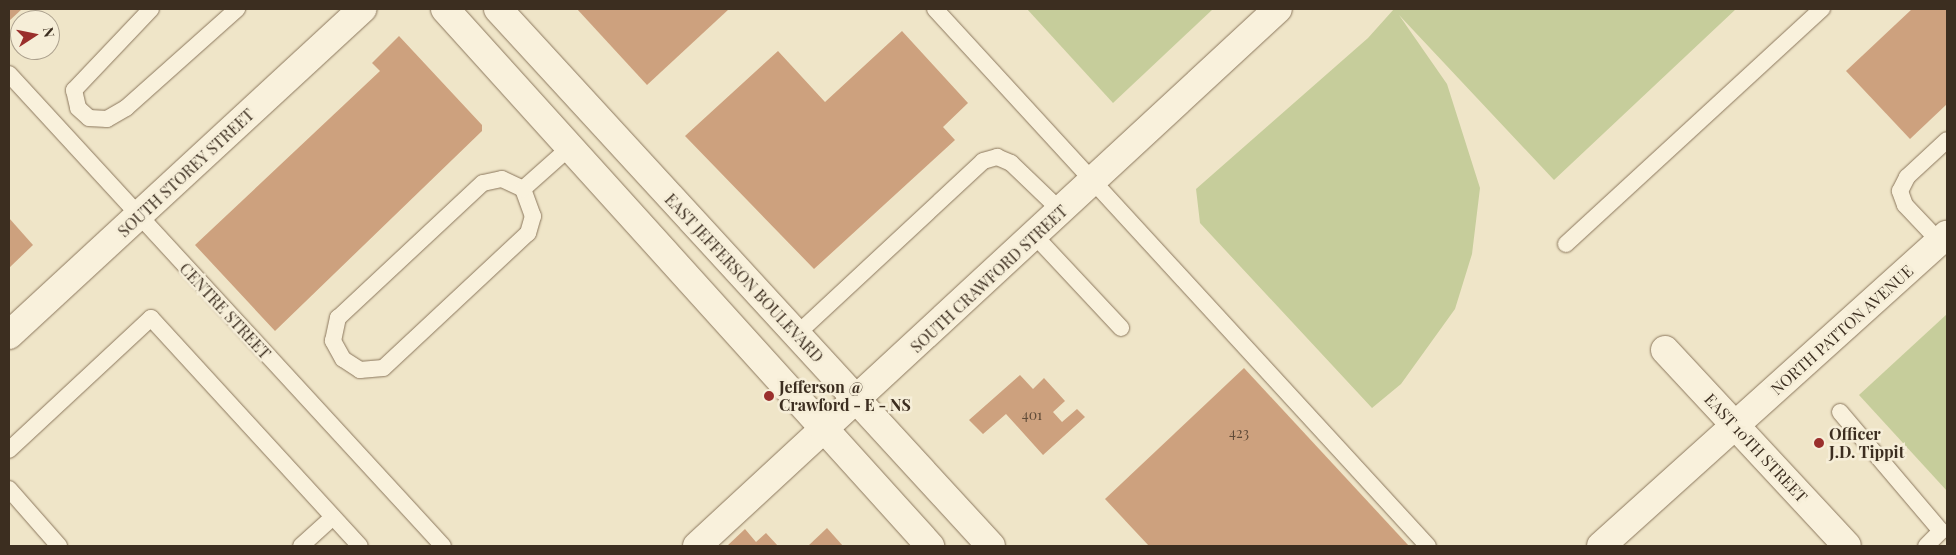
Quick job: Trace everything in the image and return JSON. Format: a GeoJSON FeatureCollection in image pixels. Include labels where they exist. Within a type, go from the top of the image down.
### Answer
{"type":"FeatureCollection","features":[{"type":"Feature","properties":{"kind":"street","name":"SOUTH STOREY STREET"},"geometry":{"type":"LineString","coordinates":[[9,336],[139,219],[362,9]]}},
{"type":"Feature","properties":{"kind":"street"},"geometry":{"type":"LineString","coordinates":[[445,9],[568,149],[823,431],[930,546]]}},
{"type":"Feature","properties":{"kind":"street","name":"EAST JEFFERSON BOULEVARD"},"geometry":{"type":"LineString","coordinates":[[498,9],[991,546]]}},
{"type":"Feature","properties":{"kind":"street","name":"SOUTH CRAWFORD STREET"},"geometry":{"type":"LineString","coordinates":[[697,546],[858,401],[1278,9]]}},
{"type":"Feature","properties":{"kind":"street","name":"NORTH PATTON AVENUE"},"geometry":{"type":"LineString","coordinates":[[1601,546],[1943,238]]}},
{"type":"Feature","properties":{"kind":"street","name":"EAST 10TH STREET"},"geometry":{"type":"LineString","coordinates":[[1665,350],[1846,546]]}},
{"type":"Feature","properties":{"kind":"lane"},"geometry":{"type":"LineString","coordinates":[[151,9],[74,90],[78,108],[89,118],[107,119],[126,108],[237,9]]}},
{"type":"Feature","properties":{"kind":"lane"},"geometry":{"type":"LineString","coordinates":[[935,9],[1428,546]]}},
{"type":"Feature","properties":{"kind":"lane"},"geometry":{"type":"LineString","coordinates":[[1566,244],[1822,9]]}},
{"type":"Feature","properties":{"kind":"lane","name":"CENTRE STREET"},"geometry":{"type":"LineString","coordinates":[[9,74],[139,219],[443,546]]}},
{"type":"Feature","properties":{"kind":"lane"},"geometry":{"type":"LineString","coordinates":[[1943,238],[1905,205],[1900,191],[1907,177],[1947,140]]}},
{"type":"Feature","properties":{"kind":"lane"},"geometry":{"type":"LineString","coordinates":[[524,189],[568,149]]}},
{"type":"Feature","properties":{"kind":"lane"},"geometry":{"type":"LineString","coordinates":[[796,335],[983,161],[997,157],[1011,163],[1061,211]]}},
{"type":"Feature","properties":{"kind":"lane"},"geometry":{"type":"LineString","coordinates":[[502,179],[524,189],[533,216],[528,234],[401,354],[383,368],[370,370],[360,370],[343,359],[333,341],[334,330],[338,318],[352,301],[483,182],[502,179]]}},
{"type":"Feature","properties":{"kind":"lane"},"geometry":{"type":"LineString","coordinates":[[1035,236],[1121,328]]}},
{"type":"Feature","properties":{"kind":"lane"},"geometry":{"type":"LineString","coordinates":[[9,450],[152,318],[360,546]]}},
{"type":"Feature","properties":{"kind":"lane"},"geometry":{"type":"LineString","coordinates":[[1840,412],[1941,532],[1926,546]]}},
{"type":"Feature","properties":{"kind":"lane"},"geometry":{"type":"LineString","coordinates":[[9,489],[60,546]]}},
{"type":"Feature","properties":{"kind":"lane"},"geometry":{"type":"LineString","coordinates":[[300,546],[334,517]]}},
{"type":"Feature","properties":{"kind":"green space"},"geometry":{"type":"Polygon","coordinates":[[[1027,9],[1213,9],[1113,103],[1027,9]]]}},
{"type":"Feature","properties":{"kind":"green space"},"geometry":{"type":"Polygon","coordinates":[[[1394,9],[1736,9],[1554,180],[1399,15],[1447,84],[1480,188],[1472,254],[1455,309],[1401,384],[1372,408],[1200,223],[1196,189],[1368,38],[1394,9]]]}},
{"type":"Feature","properties":{"kind":"green space"},"geometry":{"type":"Polygon","coordinates":[[[1947,314],[1947,491],[1859,395],[1947,314]]]}},
{"type":"Feature","properties":{"kind":"building"},"geometry":{"type":"Polygon","coordinates":[[[9,9],[22,9],[10,10],[9,21],[9,9]]]}},
{"type":"Feature","properties":{"kind":"building"},"geometry":{"type":"Polygon","coordinates":[[[577,9],[729,9],[647,85],[577,9]]]}},
{"type":"Feature","properties":{"kind":"building"},"geometry":{"type":"Polygon","coordinates":[[[1912,9],[1947,9],[1947,104],[1910,139],[1846,71],[1912,9]]]}},
{"type":"Feature","properties":{"kind":"building"},"geometry":{"type":"Polygon","coordinates":[[[902,31],[968,103],[943,127],[955,140],[814,269],[685,136],[778,51],[825,102],[902,31]]]}},
{"type":"Feature","properties":{"kind":"building"},"geometry":{"type":"Polygon","coordinates":[[[399,36],[482,125],[482,131],[275,331],[195,245],[380,71],[372,63],[399,36]]]}},
{"type":"Feature","properties":{"kind":"building"},"geometry":{"type":"Polygon","coordinates":[[[9,218],[33,245],[9,268],[9,218]]]}},
{"type":"Feature","properties":{"kind":"building"},"geometry":{"type":"Polygon","coordinates":[[[1244,368],[1409,546],[1149,546],[1105,499],[1244,368]]]}},
{"type":"Feature","properties":{"kind":"building"},"geometry":{"type":"Polygon","coordinates":[[[1020,375],[1033,389],[1044,378],[1065,401],[1053,412],[1062,422],[1077,409],[1085,417],[1043,455],[1006,414],[983,434],[969,420],[1020,375]]]}},
{"type":"Feature","properties":{"kind":"building"},"geometry":{"type":"Polygon","coordinates":[[[827,528],[843,546],[808,546],[827,528]]]}},
{"type":"Feature","properties":{"kind":"building"},"geometry":{"type":"Polygon","coordinates":[[[745,529],[756,542],[766,533],[778,546],[727,546],[745,529]]]}},
{"type":"Feature","properties":{"kind":"place","name":"Jefferson @ Crawford - E - NS"},"geometry":{"type":"Point","coordinates":[769,396]}},
{"type":"Feature","properties":{"kind":"place","name":"Officer J.D. Tippit"},"geometry":{"type":"Point","coordinates":[1819,443]}}]}
